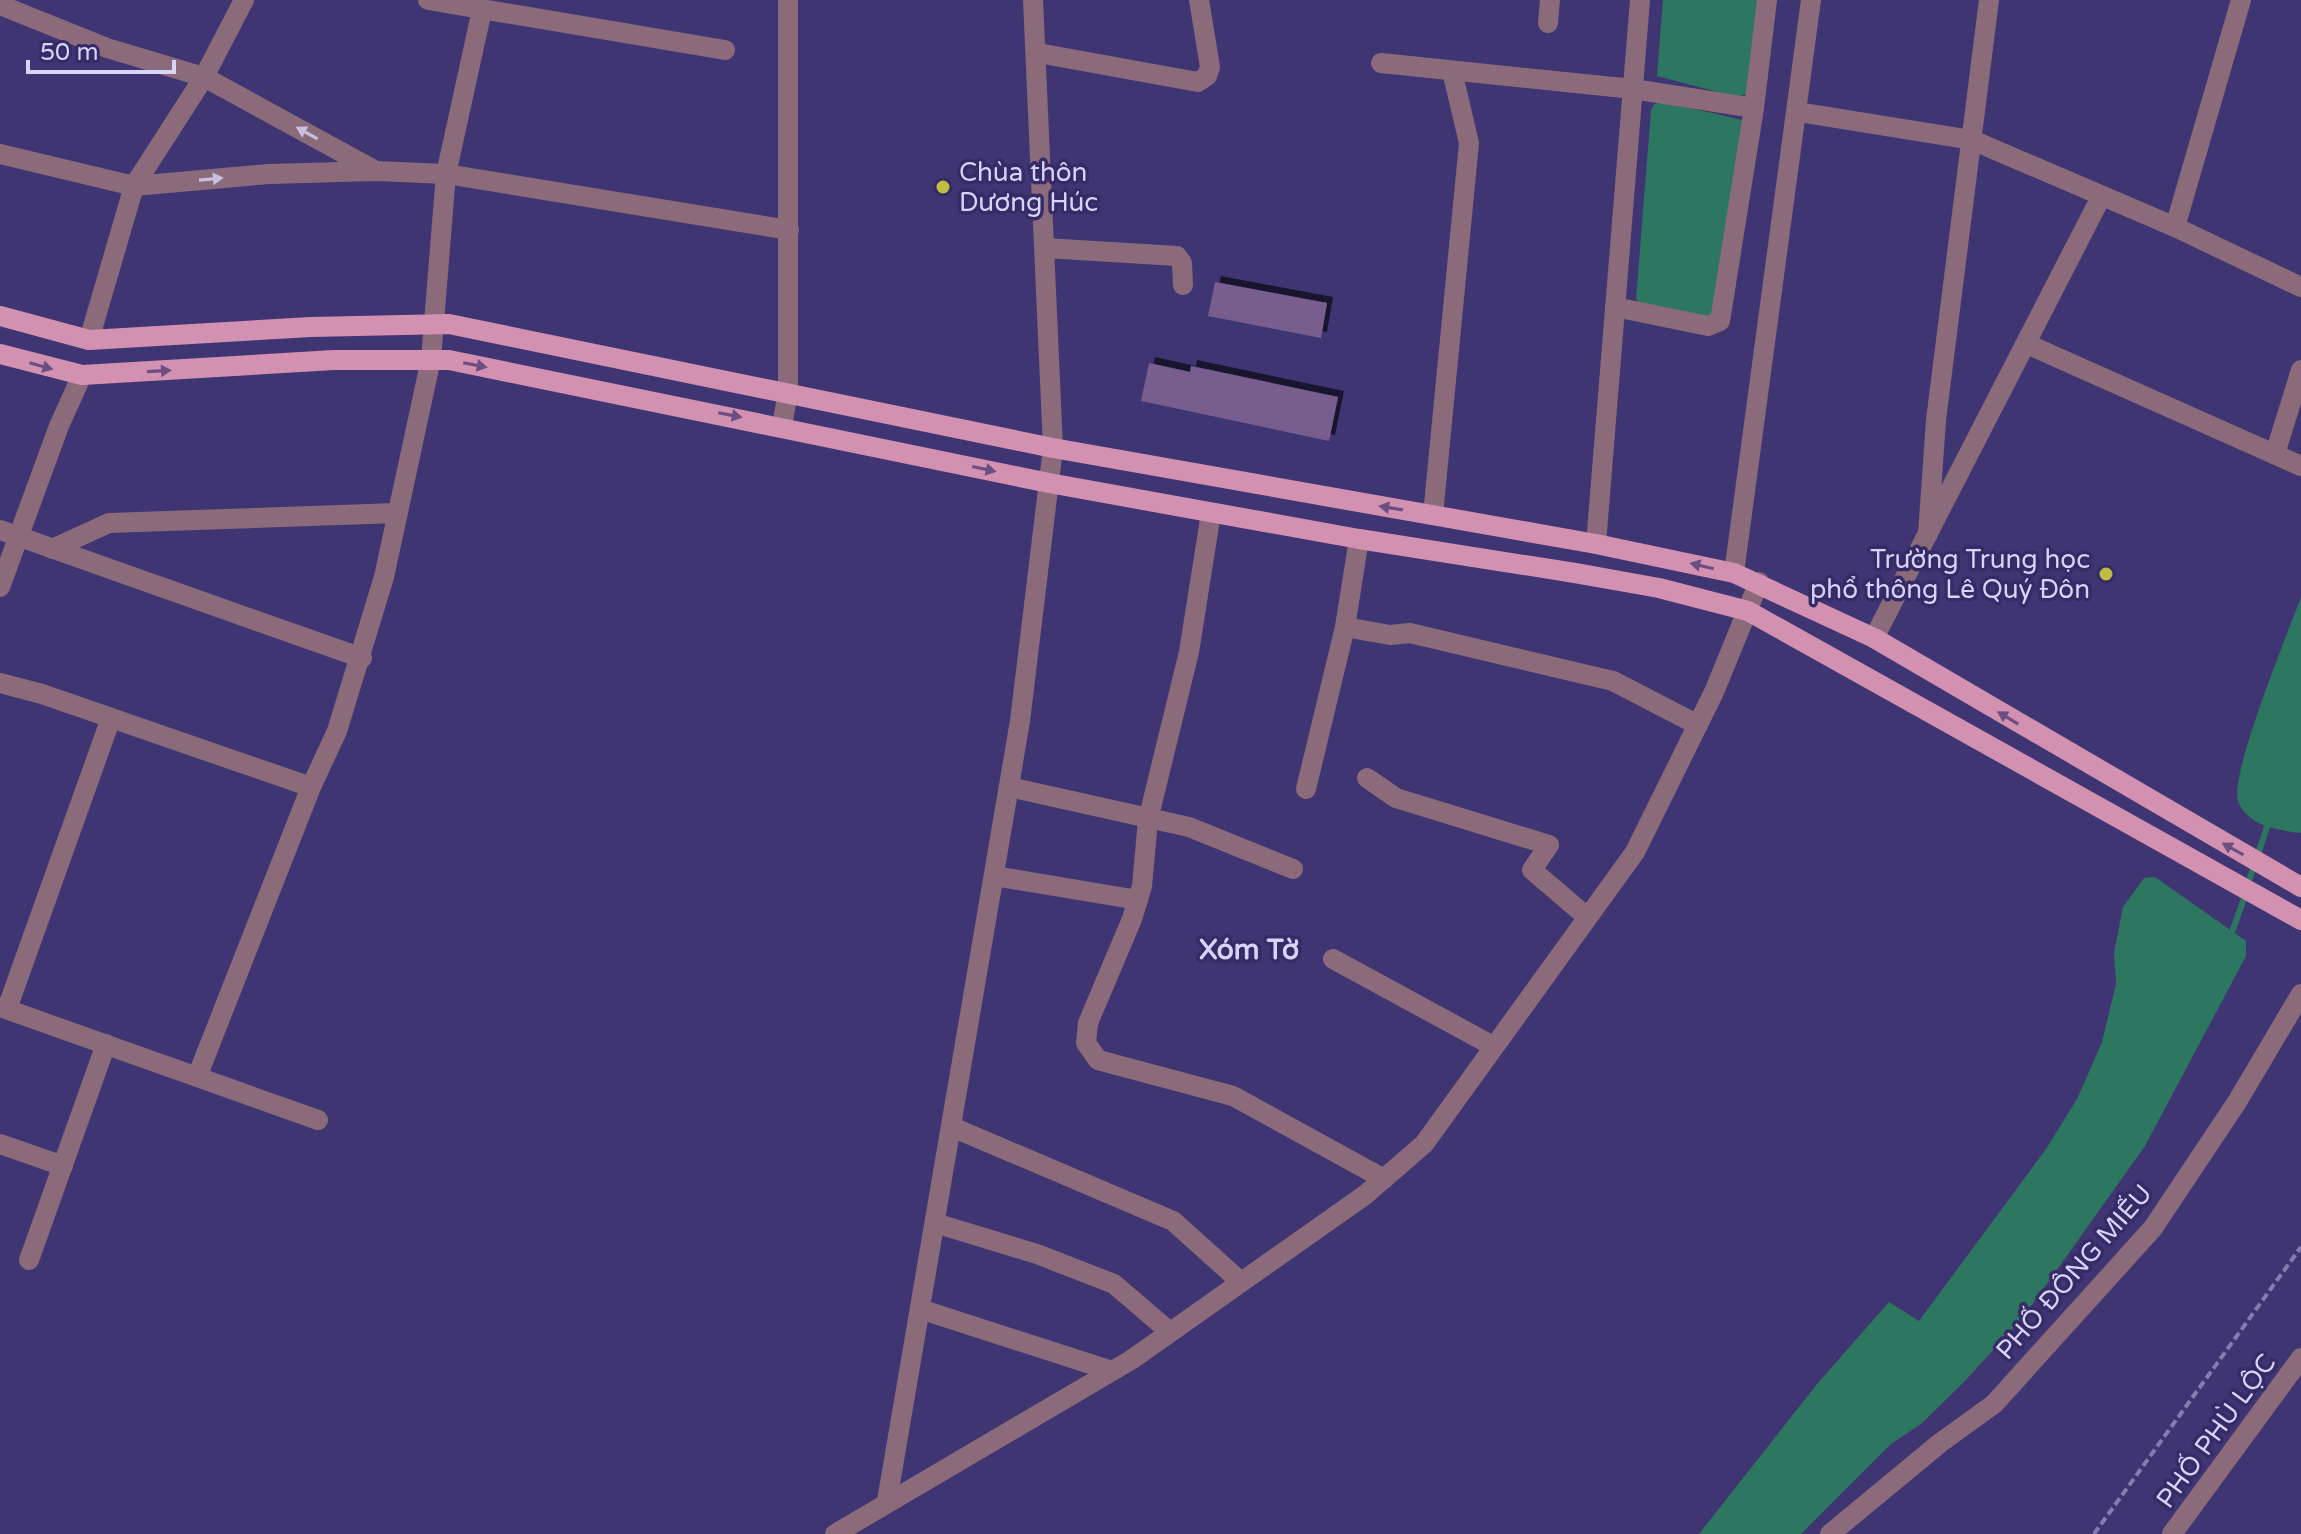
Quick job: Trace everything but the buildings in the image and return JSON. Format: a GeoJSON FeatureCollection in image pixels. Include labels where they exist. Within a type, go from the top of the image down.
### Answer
{"type":"FeatureCollection","features":[{"type":"Feature","properties":{"kind":"main road"},"geometry":{"type":"LineString","coordinates":[[0,316],[89,340],[311,327],[436,324],[788,392],[1053,448],[1596,544],[1734,573],[1874,638],[2301,887]]}},
{"type":"Feature","properties":{"kind":"main road"},"geometry":{"type":"LineString","coordinates":[[82,375],[89,340]]}},
{"type":"Feature","properties":{"kind":"main road"},"geometry":{"type":"LineString","coordinates":[[0,354],[82,375],[334,360],[431,359],[782,426],[1049,483],[1359,539],[1659,588],[1748,611],[2301,920]]}},
{"type":"Feature","properties":{"kind":"main road"},"geometry":{"type":"LineString","coordinates":[[2044,776],[2061,749]]}},
{"type":"Feature","properties":{"kind":"street"},"geometry":{"type":"LineString","coordinates":[[89,340],[134,186],[204,77],[244,0]]}},
{"type":"Feature","properties":{"kind":"street"},"geometry":{"type":"LineString","coordinates":[[428,0],[482,10],[534,9],[725,50]]}},
{"type":"Feature","properties":{"kind":"street"},"geometry":{"type":"LineString","coordinates":[[782,426],[788,392],[788,0]]}},
{"type":"Feature","properties":{"kind":"street"},"geometry":{"type":"LineString","coordinates":[[887,1501],[1009,787],[1053,448],[1038,53],[1033,0]]}},
{"type":"Feature","properties":{"kind":"street"},"geometry":{"type":"LineString","coordinates":[[1038,53],[1198,82],[1207,76],[1210,67],[1199,0]]}},
{"type":"Feature","properties":{"kind":"street"},"geometry":{"type":"LineString","coordinates":[[1548,23],[1550,0]]}},
{"type":"Feature","properties":{"kind":"street"},"geometry":{"type":"LineString","coordinates":[[1596,544],[1640,0]]}},
{"type":"Feature","properties":{"kind":"street"},"geometry":{"type":"LineString","coordinates":[[1615,307],[1700,325],[1715,325],[1720,321],[1754,108],[1767,0]]}},
{"type":"Feature","properties":{"kind":"street"},"geometry":{"type":"LineString","coordinates":[[1734,573],[1811,0]]}},
{"type":"Feature","properties":{"kind":"street"},"geometry":{"type":"LineString","coordinates":[[1928,534],[1936,420],[1989,0]]}},
{"type":"Feature","properties":{"kind":"street"},"geometry":{"type":"LineString","coordinates":[[2175,227],[2241,0]]}},
{"type":"Feature","properties":{"kind":"street"},"geometry":{"type":"LineString","coordinates":[[0,5],[107,48],[204,77],[376,171]]}},
{"type":"Feature","properties":{"kind":"street"},"geometry":{"type":"LineString","coordinates":[[197,1077],[311,787],[337,731],[362,658],[431,359],[446,174],[482,10]]}},
{"type":"Feature","properties":{"kind":"street"},"geometry":{"type":"LineString","coordinates":[[1381,63],[1633,89],[1754,108]]}},
{"type":"Feature","properties":{"kind":"street"},"geometry":{"type":"LineString","coordinates":[[1433,515],[1469,143],[1452,71]]}},
{"type":"Feature","properties":{"kind":"street"},"geometry":{"type":"LineString","coordinates":[[1798,112],[1972,140],[2175,227],[2301,287]]}},
{"type":"Feature","properties":{"kind":"street"},"geometry":{"type":"LineString","coordinates":[[0,154],[134,186],[269,174],[376,171],[446,174],[789,230]]}},
{"type":"Feature","properties":{"kind":"street"},"geometry":{"type":"LineString","coordinates":[[1874,638],[2101,197]]}},
{"type":"Feature","properties":{"kind":"street"},"geometry":{"type":"LineString","coordinates":[[1045,248],[1177,256],[1182,263],[1183,285]]}},
{"type":"Feature","properties":{"kind":"street"},"geometry":{"type":"LineString","coordinates":[[2027,344],[2301,466]]}},
{"type":"Feature","properties":{"kind":"street"},"geometry":{"type":"LineString","coordinates":[[2275,454],[2301,370]]}},
{"type":"Feature","properties":{"kind":"street"},"geometry":{"type":"LineString","coordinates":[[0,587],[9,534],[82,375]]}},
{"type":"Feature","properties":{"kind":"street"},"geometry":{"type":"LineString","coordinates":[[52,549],[109,523],[397,513]]}},
{"type":"Feature","properties":{"kind":"street"},"geometry":{"type":"LineString","coordinates":[[1211,513],[1189,652],[1148,820],[1138,900],[1088,1023],[1086,1043],[1098,1060],[1233,1096],[1384,1179]]}},
{"type":"Feature","properties":{"kind":"street"},"geometry":{"type":"LineString","coordinates":[[9,534],[362,658]]}},
{"type":"Feature","properties":{"kind":"street"},"geometry":{"type":"LineString","coordinates":[[1306,789],[1345,627],[1359,539]]}},
{"type":"Feature","properties":{"kind":"street"},"geometry":{"type":"LineString","coordinates":[[835,1534],[1112,1371],[1384,1179],[1424,1144],[1635,852],[1698,725],[1759,582]]}},
{"type":"Feature","properties":{"kind":"street"},"geometry":{"type":"LineString","coordinates":[[1345,627],[1390,635],[1410,633],[1613,681],[1698,725]]}},
{"type":"Feature","properties":{"kind":"street"},"geometry":{"type":"LineString","coordinates":[[0,683],[311,787]]}},
{"type":"Feature","properties":{"kind":"street"},"geometry":{"type":"LineString","coordinates":[[111,718],[4,1008],[318,1120]]}},
{"type":"Feature","properties":{"kind":"street"},"geometry":{"type":"LineString","coordinates":[[1367,778],[1396,798],[1549,845],[1532,870],[1587,917]]}},
{"type":"Feature","properties":{"kind":"street"},"geometry":{"type":"LineString","coordinates":[[1009,787],[1189,827],[1293,869]]}},
{"type":"Feature","properties":{"kind":"street"},"geometry":{"type":"LineString","coordinates":[[994,876],[1138,900]]}},
{"type":"Feature","properties":{"kind":"street"},"geometry":{"type":"LineString","coordinates":[[1333,959],[1493,1046]]}},
{"type":"Feature","properties":{"kind":"street","name":"PHỐ ĐÔNG MIẾU"},"geometry":{"type":"LineString","coordinates":[[1830,1534],[1940,1443],[1994,1404],[2153,1228],[2237,1102],[2301,994]]}},
{"type":"Feature","properties":{"kind":"street"},"geometry":{"type":"LineString","coordinates":[[29,1260],[106,1044]]}},
{"type":"Feature","properties":{"kind":"street"},"geometry":{"type":"LineString","coordinates":[[952,1127],[1173,1221],[1241,1282]]}},
{"type":"Feature","properties":{"kind":"street"},"geometry":{"type":"LineString","coordinates":[[0,1144],[63,1166]]}},
{"type":"Feature","properties":{"kind":"street"},"geometry":{"type":"LineString","coordinates":[[935,1223],[1052,1259],[1114,1284],[1170,1332]]}},
{"type":"Feature","properties":{"kind":"street"},"geometry":{"type":"LineString","coordinates":[[920,1309],[1112,1371]]}},
{"type":"Feature","properties":{"kind":"street","name":"PHỐ PHÙ LỘC"},"geometry":{"type":"LineString","coordinates":[[2172,1534],[2301,1358]]}},
{"type":"Feature","properties":{"kind":"path"},"geometry":{"type":"LineString","coordinates":[[2094,1534],[2301,1247]]}},
{"type":"Feature","properties":{"kind":"shaded area"},"geometry":{"type":"Polygon","coordinates":[[[1663,0],[1761,0],[1747,94],[1737,97],[1657,76],[1663,0]]]}},
{"type":"Feature","properties":{"kind":"shaded area"},"geometry":{"type":"Polygon","coordinates":[[[1664,102],[1742,120],[1716,313],[1706,317],[1639,303],[1636,299],[1651,111],[1654,104],[1664,102]]]}},
{"type":"Feature","properties":{"kind":"shaded area"},"geometry":{"type":"Polygon","coordinates":[[[2301,597],[2300,833],[2264,825],[2248,816],[2238,801],[2238,786],[2251,734],[2301,597]]]}},
{"type":"Feature","properties":{"kind":"shaded area"},"geometry":{"type":"Polygon","coordinates":[[[2155,877],[2246,941],[2246,956],[2145,1146],[2024,1316],[1964,1382],[1921,1424],[1891,1444],[1801,1534],[1699,1534],[1817,1384],[1889,1302],[1919,1321],[2046,1149],[2077,1099],[2102,1042],[2116,984],[2114,953],[2123,907],[2144,878],[2155,877]]]}},
{"type":"Feature","properties":{"kind":"waterway"},"geometry":{"type":"LineString","coordinates":[[2250,878],[2269,821]]}},
{"type":"Feature","properties":{"kind":"waterway"},"geometry":{"type":"LineString","coordinates":[[2231,935],[2243,901]]}},
{"type":"Feature","properties":{"kind":"place","name":"Chùa thôn Dương Húc"},"geometry":{"type":"Point","coordinates":[943,187]}},
{"type":"Feature","properties":{"kind":"place","name":"Trường Trung học phổ thông Lê Quý Đôn"},"geometry":{"type":"Point","coordinates":[2106,574]}},
{"type":"Feature","properties":{"kind":"district","name":"Xóm Tờ"},"geometry":{"type":"Point","coordinates":[1249,950]}}]}
